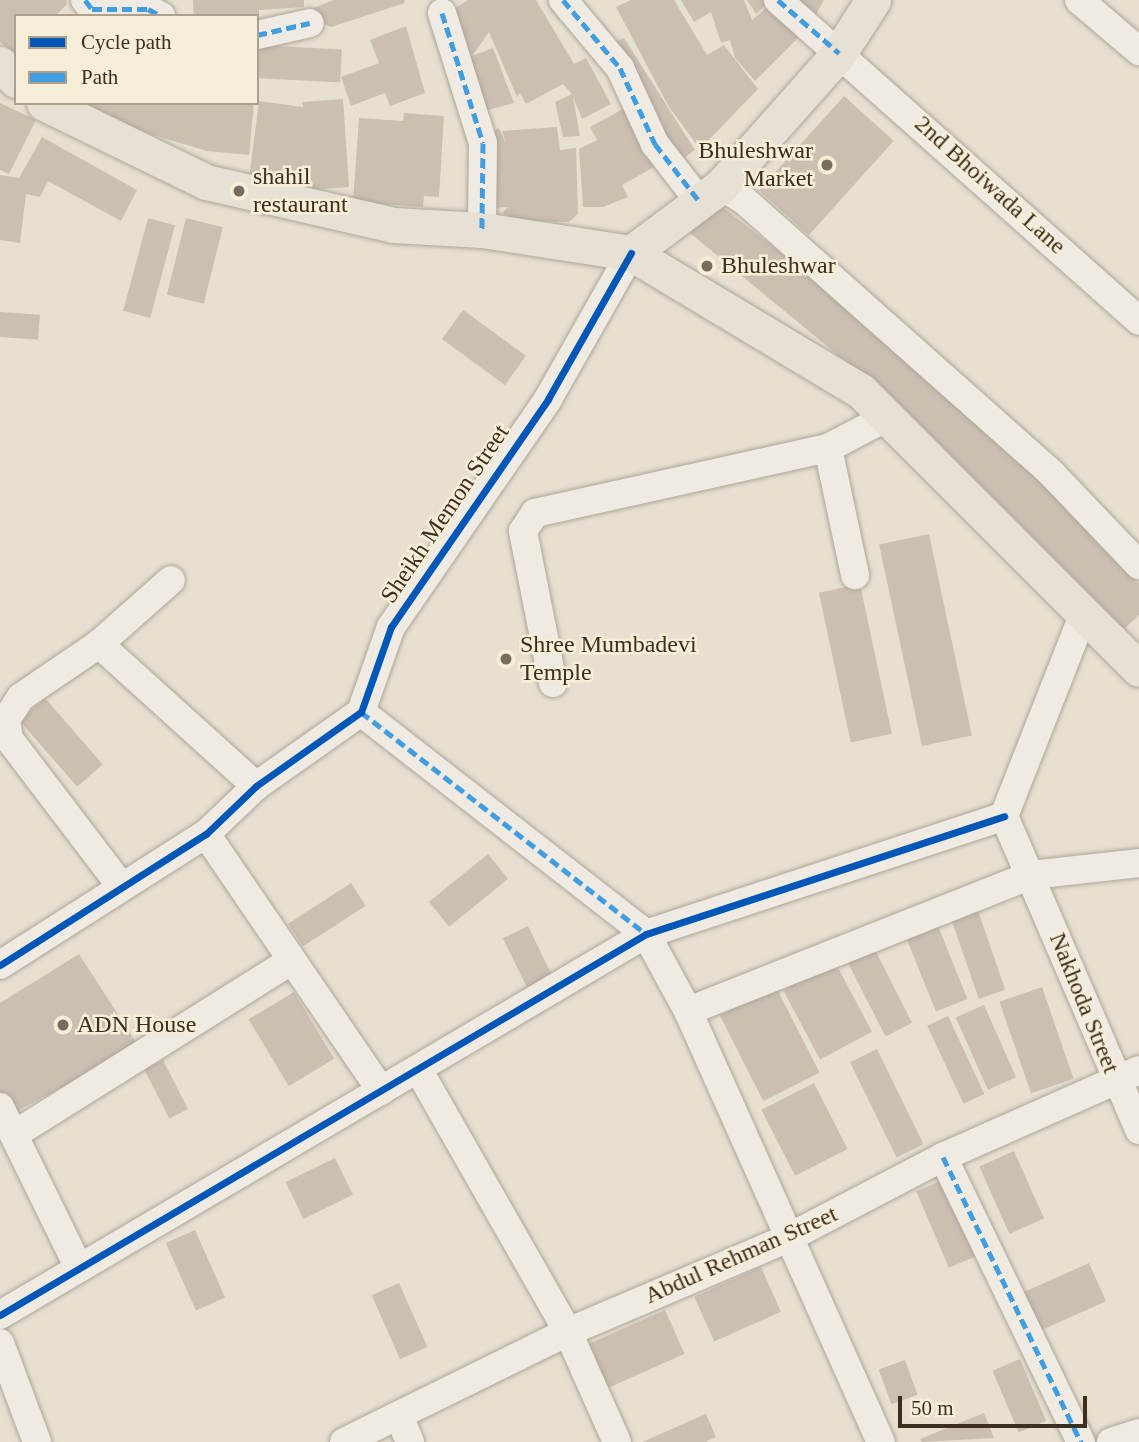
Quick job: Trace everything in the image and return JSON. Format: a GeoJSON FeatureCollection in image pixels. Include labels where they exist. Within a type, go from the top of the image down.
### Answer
{"type":"FeatureCollection","features":[{"type":"Feature","properties":{"kind":"main road"},"geometry":{"type":"LineString","coordinates":[[631,253],[710,194],[839,52],[873,0]]}},
{"type":"Feature","properties":{"kind":"main road"},"geometry":{"type":"LineString","coordinates":[[0,64],[14,78]]}},
{"type":"Feature","properties":{"kind":"main road"},"geometry":{"type":"LineString","coordinates":[[48,105],[206,182],[393,225],[482,230],[631,253],[861,391],[1084,613],[1134,652]]}},
{"type":"Feature","properties":{"kind":"street"},"geometry":{"type":"LineString","coordinates":[[85,0],[92,9],[148,9],[157,14]]}},
{"type":"Feature","properties":{"kind":"street"},"geometry":{"type":"LineString","coordinates":[[563,0],[620,68],[655,144],[710,194],[745,201],[1052,474],[1139,565]]}},
{"type":"Feature","properties":{"kind":"street","name":"2nd Bhoiwada Lane"},"geometry":{"type":"LineString","coordinates":[[778,0],[1139,321]]}},
{"type":"Feature","properties":{"kind":"street"},"geometry":{"type":"LineString","coordinates":[[1079,0],[1139,51]]}},
{"type":"Feature","properties":{"kind":"street"},"geometry":{"type":"LineString","coordinates":[[442,13],[484,143],[482,230]]}},
{"type":"Feature","properties":{"kind":"street"},"geometry":{"type":"LineString","coordinates":[[259,35],[310,23]]}},
{"type":"Feature","properties":{"kind":"street","name":"Sheikh Memon Street"},"geometry":{"type":"LineString","coordinates":[[361,712],[391,627],[548,400],[631,253]]}},
{"type":"Feature","properties":{"kind":"street"},"geometry":{"type":"LineString","coordinates":[[553,683],[523,531],[535,513],[828,448],[887,417]]}},
{"type":"Feature","properties":{"kind":"street"},"geometry":{"type":"LineString","coordinates":[[828,448],[855,575]]}},
{"type":"Feature","properties":{"kind":"street"},"geometry":{"type":"LineString","coordinates":[[121,886],[6,730],[12,706],[99,644],[171,580]]}},
{"type":"Feature","properties":{"kind":"street"},"geometry":{"type":"LineString","coordinates":[[0,1315],[646,934],[1004,816],[1084,613]]}},
{"type":"Feature","properties":{"kind":"street"},"geometry":{"type":"LineString","coordinates":[[99,644],[256,786]]}},
{"type":"Feature","properties":{"kind":"street"},"geometry":{"type":"LineString","coordinates":[[0,965],[206,834],[256,786],[361,712],[646,934],[688,1011],[786,1239],[881,1442]]}},
{"type":"Feature","properties":{"kind":"street","name":"Nakhoda Street"},"geometry":{"type":"LineString","coordinates":[[1004,816],[1128,1076],[1139,1130]]}},
{"type":"Feature","properties":{"kind":"street"},"geometry":{"type":"LineString","coordinates":[[206,834],[381,1091]]}},
{"type":"Feature","properties":{"kind":"street"},"geometry":{"type":"LineString","coordinates":[[688,1011],[1031,875],[1139,863]]}},
{"type":"Feature","properties":{"kind":"street"},"geometry":{"type":"LineString","coordinates":[[15,1134],[291,961]]}},
{"type":"Feature","properties":{"kind":"street"},"geometry":{"type":"LineString","coordinates":[[418,1069],[568,1332],[617,1442]]}},
{"type":"Feature","properties":{"kind":"street","name":"Abdul Rehman Street"},"geometry":{"type":"LineString","coordinates":[[344,1442],[404,1429],[568,1332],[786,1239],[943,1157],[1128,1076]]}},
{"type":"Feature","properties":{"kind":"street"},"geometry":{"type":"LineString","coordinates":[[0,1107],[79,1268]]}},
{"type":"Feature","properties":{"kind":"street"},"geometry":{"type":"LineString","coordinates":[[943,1157],[1082,1442]]}},
{"type":"Feature","properties":{"kind":"street"},"geometry":{"type":"LineString","coordinates":[[0,1343],[37,1442]]}},
{"type":"Feature","properties":{"kind":"street"},"geometry":{"type":"LineString","coordinates":[[1111,1442],[1139,1433]]}},
{"type":"Feature","properties":{"kind":"building"},"geometry":{"type":"Polygon","coordinates":[[[0,0],[66,0],[67,4],[57,14],[14,14],[14,53],[0,42],[0,0]]]}},
{"type":"Feature","properties":{"kind":"building"},"geometry":{"type":"Polygon","coordinates":[[[193,0],[304,0],[304,7],[259,10],[259,14],[194,14],[193,0]]]}},
{"type":"Feature","properties":{"kind":"building"},"geometry":{"type":"Polygon","coordinates":[[[334,0],[404,0],[405,3],[331,27],[318,21],[313,8],[334,0]]]}},
{"type":"Feature","properties":{"kind":"building"},"geometry":{"type":"Polygon","coordinates":[[[468,0],[536,0],[574,64],[586,58],[611,104],[582,119],[573,97],[580,136],[563,137],[555,102],[572,94],[563,84],[526,104],[520,93],[517,97],[489,32],[472,56],[446,14],[468,0]]]}},
{"type":"Feature","properties":{"kind":"building"},"geometry":{"type":"Polygon","coordinates":[[[631,0],[674,0],[707,55],[724,45],[758,89],[700,149],[669,107],[616,7],[631,0]]]}},
{"type":"Feature","properties":{"kind":"building"},"geometry":{"type":"Polygon","coordinates":[[[681,0],[744,0],[752,20],[774,1],[804,32],[755,81],[735,58],[730,40],[721,43],[711,12],[694,22],[681,0]]]}},
{"type":"Feature","properties":{"kind":"building"},"geometry":{"type":"Polygon","coordinates":[[[747,0],[772,0],[756,14],[747,0]]]}},
{"type":"Feature","properties":{"kind":"building"},"geometry":{"type":"Polygon","coordinates":[[[789,0],[824,0],[812,21],[789,0]]]}},
{"type":"Feature","properties":{"kind":"building"},"geometry":{"type":"Polygon","coordinates":[[[406,26],[425,93],[390,106],[385,93],[351,106],[341,77],[379,63],[370,40],[406,26]]]}},
{"type":"Feature","properties":{"kind":"building"},"geometry":{"type":"Polygon","coordinates":[[[624,38],[695,150],[677,163],[608,45],[624,38]]]}},
{"type":"Feature","properties":{"kind":"building"},"geometry":{"type":"Polygon","coordinates":[[[259,45],[342,49],[340,82],[259,78],[259,45]]]}},
{"type":"Feature","properties":{"kind":"building"},"geometry":{"type":"Polygon","coordinates":[[[493,48],[514,103],[481,112],[462,60],[493,48]]]}},
{"type":"Feature","properties":{"kind":"building","name":"Bhuleshwar Market"},"geometry":{"type":"Polygon","coordinates":[[[844,96],[894,141],[809,235],[759,190],[844,96]]]}},
{"type":"Feature","properties":{"kind":"building"},"geometry":{"type":"Polygon","coordinates":[[[343,99],[349,187],[308,190],[249,179],[259,101],[303,107],[302,102],[343,99]]]}},
{"type":"Feature","properties":{"kind":"building"},"geometry":{"type":"Polygon","coordinates":[[[0,103],[36,120],[9,174],[0,170],[0,103]]]}},
{"type":"Feature","properties":{"kind":"building"},"geometry":{"type":"Polygon","coordinates":[[[85,105],[254,105],[249,155],[207,151],[116,124],[85,105]]]}},
{"type":"Feature","properties":{"kind":"building"},"geometry":{"type":"Polygon","coordinates":[[[623,109],[654,167],[622,185],[628,197],[603,207],[583,207],[579,149],[597,140],[590,127],[623,109]]]}},
{"type":"Feature","properties":{"kind":"building"},"geometry":{"type":"Polygon","coordinates":[[[404,113],[444,116],[439,197],[424,196],[423,207],[353,202],[359,118],[403,121],[404,113]]]}},
{"type":"Feature","properties":{"kind":"building"},"geometry":{"type":"Polygon","coordinates":[[[557,127],[560,150],[576,148],[578,214],[569,222],[518,221],[502,213],[508,207],[493,208],[498,164],[490,133],[499,128],[506,143],[502,131],[557,127]]]}},
{"type":"Feature","properties":{"kind":"building"},"geometry":{"type":"Polygon","coordinates":[[[42,137],[137,190],[121,221],[48,181],[40,197],[26,194],[20,243],[0,240],[0,175],[19,178],[42,137]]]}},
{"type":"Feature","properties":{"kind":"building"},"geometry":{"type":"Polygon","coordinates":[[[715,201],[909,354],[1045,484],[1139,584],[1139,615],[1121,632],[1014,518],[880,390],[690,233],[715,201]]]}},
{"type":"Feature","properties":{"kind":"building"},"geometry":{"type":"Polygon","coordinates":[[[148,218],[175,225],[150,318],[123,311],[148,218]]]}},
{"type":"Feature","properties":{"kind":"building"},"geometry":{"type":"Polygon","coordinates":[[[186,218],[223,227],[204,304],[167,295],[186,218]]]}},
{"type":"Feature","properties":{"kind":"building"},"geometry":{"type":"Polygon","coordinates":[[[463,310],[526,356],[505,385],[442,339],[463,310]]]}},
{"type":"Feature","properties":{"kind":"building"},"geometry":{"type":"Polygon","coordinates":[[[0,312],[40,315],[38,340],[0,337],[0,312]]]}},
{"type":"Feature","properties":{"kind":"building"},"geometry":{"type":"Polygon","coordinates":[[[929,534],[972,735],[922,746],[879,545],[929,534]]]}},
{"type":"Feature","properties":{"kind":"building"},"geometry":{"type":"Polygon","coordinates":[[[860,584],[892,734],[851,742],[819,593],[860,584]]]}},
{"type":"Feature","properties":{"kind":"building"},"geometry":{"type":"Polygon","coordinates":[[[45,698],[103,764],[77,787],[19,720],[45,698]]]}},
{"type":"Feature","properties":{"kind":"building"},"geometry":{"type":"Polygon","coordinates":[[[488,854],[508,879],[449,927],[429,902],[488,854]]]}},
{"type":"Feature","properties":{"kind":"building"},"geometry":{"type":"Polygon","coordinates":[[[351,883],[366,906],[303,946],[288,924],[351,883]]]}},
{"type":"Feature","properties":{"kind":"building"},"geometry":{"type":"Polygon","coordinates":[[[974,899],[1005,990],[979,999],[948,908],[974,899]]]}},
{"type":"Feature","properties":{"kind":"building"},"geometry":{"type":"Polygon","coordinates":[[[936,921],[967,999],[936,1012],[904,934],[936,921]]]}},
{"type":"Feature","properties":{"kind":"building"},"geometry":{"type":"Polygon","coordinates":[[[528,926],[552,975],[527,988],[503,938],[528,926]]]}},
{"type":"Feature","properties":{"kind":"building"},"geometry":{"type":"Polygon","coordinates":[[[870,940],[912,1023],[885,1036],[843,954],[870,940]]]}},
{"type":"Feature","properties":{"kind":"building","name":"ADN House"},"geometry":{"type":"Polygon","coordinates":[[[79,954],[139,1047],[11,1114],[0,1096],[0,1003],[79,954]]]}},
{"type":"Feature","properties":{"kind":"building"},"geometry":{"type":"Polygon","coordinates":[[[835,962],[872,1032],[820,1059],[783,990],[835,962]]]}},
{"type":"Feature","properties":{"kind":"building"},"geometry":{"type":"Polygon","coordinates":[[[776,987],[820,1073],[763,1101],[720,1016],[776,987]]]}},
{"type":"Feature","properties":{"kind":"building"},"geometry":{"type":"Polygon","coordinates":[[[1042,987],[1074,1079],[1031,1093],[999,1002],[1042,987]]]}},
{"type":"Feature","properties":{"kind":"building"},"geometry":{"type":"Polygon","coordinates":[[[294,992],[334,1059],[289,1086],[249,1019],[294,992]]]}},
{"type":"Feature","properties":{"kind":"building"},"geometry":{"type":"Polygon","coordinates":[[[984,1005],[1016,1077],[988,1090],[956,1018],[984,1005]]]}},
{"type":"Feature","properties":{"kind":"building"},"geometry":{"type":"Polygon","coordinates":[[[948,1016],[984,1094],[964,1104],[927,1026],[948,1016]]]}},
{"type":"Feature","properties":{"kind":"building"},"geometry":{"type":"Polygon","coordinates":[[[877,1049],[923,1144],[897,1157],[850,1062],[877,1049]]]}},
{"type":"Feature","properties":{"kind":"building"},"geometry":{"type":"Polygon","coordinates":[[[163,1060],[188,1109],[169,1119],[144,1070],[163,1060]]]}},
{"type":"Feature","properties":{"kind":"building"},"geometry":{"type":"Polygon","coordinates":[[[814,1083],[848,1149],[795,1176],[761,1110],[814,1083]]]}},
{"type":"Feature","properties":{"kind":"building"},"geometry":{"type":"Polygon","coordinates":[[[1014,1151],[1044,1219],[1009,1234],[979,1166],[1014,1151]]]}},
{"type":"Feature","properties":{"kind":"building"},"geometry":{"type":"Polygon","coordinates":[[[335,1158],[353,1195],[304,1219],[286,1182],[335,1158]]]}},
{"type":"Feature","properties":{"kind":"building"},"geometry":{"type":"Polygon","coordinates":[[[943,1180],[975,1256],[949,1268],[916,1191],[943,1180]]]}},
{"type":"Feature","properties":{"kind":"building"},"geometry":{"type":"Polygon","coordinates":[[[195,1230],[225,1298],[196,1311],[166,1243],[195,1230]]]}},
{"type":"Feature","properties":{"kind":"building"},"geometry":{"type":"Polygon","coordinates":[[[1089,1263],[1106,1301],[1039,1331],[1022,1293],[1089,1263]]]}},
{"type":"Feature","properties":{"kind":"building"},"geometry":{"type":"Polygon","coordinates":[[[761,1267],[781,1312],[714,1341],[694,1297],[761,1267]]]}},
{"type":"Feature","properties":{"kind":"building"},"geometry":{"type":"Polygon","coordinates":[[[399,1283],[427,1347],[400,1359],[372,1295],[399,1283]]]}},
{"type":"Feature","properties":{"kind":"building"},"geometry":{"type":"Polygon","coordinates":[[[665,1310],[685,1354],[602,1390],[583,1347],[665,1310]]]}},
{"type":"Feature","properties":{"kind":"building"},"geometry":{"type":"Polygon","coordinates":[[[1020,1359],[1046,1421],[1019,1432],[992,1371],[1020,1359]]]}},
{"type":"Feature","properties":{"kind":"building"},"geometry":{"type":"Polygon","coordinates":[[[905,1360],[918,1395],[891,1404],[879,1370],[905,1360]]]}},
{"type":"Feature","properties":{"kind":"building"},"geometry":{"type":"Polygon","coordinates":[[[984,1413],[994,1438],[922,1442],[920,1439],[984,1413]]]}},
{"type":"Feature","properties":{"kind":"building"},"geometry":{"type":"Polygon","coordinates":[[[706,1414],[716,1437],[706,1442],[642,1442],[706,1414]]]}},
{"type":"Feature","properties":{"kind":"marked path"},"geometry":{"type":"LineString","coordinates":[[85,0],[92,9],[148,9],[157,14]]}},
{"type":"Feature","properties":{"kind":"marked path"},"geometry":{"type":"LineString","coordinates":[[563,0],[620,68],[655,144],[699,201]]}},
{"type":"Feature","properties":{"kind":"marked path"},"geometry":{"type":"LineString","coordinates":[[778,0],[839,53]]}},
{"type":"Feature","properties":{"kind":"marked path"},"geometry":{"type":"LineString","coordinates":[[442,13],[483,143],[482,230]]}},
{"type":"Feature","properties":{"kind":"marked path"},"geometry":{"type":"LineString","coordinates":[[259,35],[310,23]]}},
{"type":"Feature","properties":{"kind":"marked path"},"geometry":{"type":"LineString","coordinates":[[361,712],[646,934]]}},
{"type":"Feature","properties":{"kind":"marked path"},"geometry":{"type":"LineString","coordinates":[[943,1157],[1081,1442]]}},
{"type":"Feature","properties":{"kind":"cycle path"},"geometry":{"type":"LineString","coordinates":[[0,965],[206,834],[256,786],[361,712],[391,627],[548,399],[631,253]]}},
{"type":"Feature","properties":{"kind":"cycle path"},"geometry":{"type":"LineString","coordinates":[[0,1315],[646,934],[1004,816]]}},
{"type":"Feature","properties":{"kind":"place","name":"Bhuleshwar Market"},"geometry":{"type":"Point","coordinates":[827,165]}},
{"type":"Feature","properties":{"kind":"place","name":"shahil restaurant"},"geometry":{"type":"Point","coordinates":[239,191]}},
{"type":"Feature","properties":{"kind":"place","name":"Bhuleshwar"},"geometry":{"type":"Point","coordinates":[707,266]}},
{"type":"Feature","properties":{"kind":"place","name":"Shree Mumbadevi Temple"},"geometry":{"type":"Point","coordinates":[506,659]}},
{"type":"Feature","properties":{"kind":"place","name":"ADN House"},"geometry":{"type":"Point","coordinates":[63,1025]}}]}
